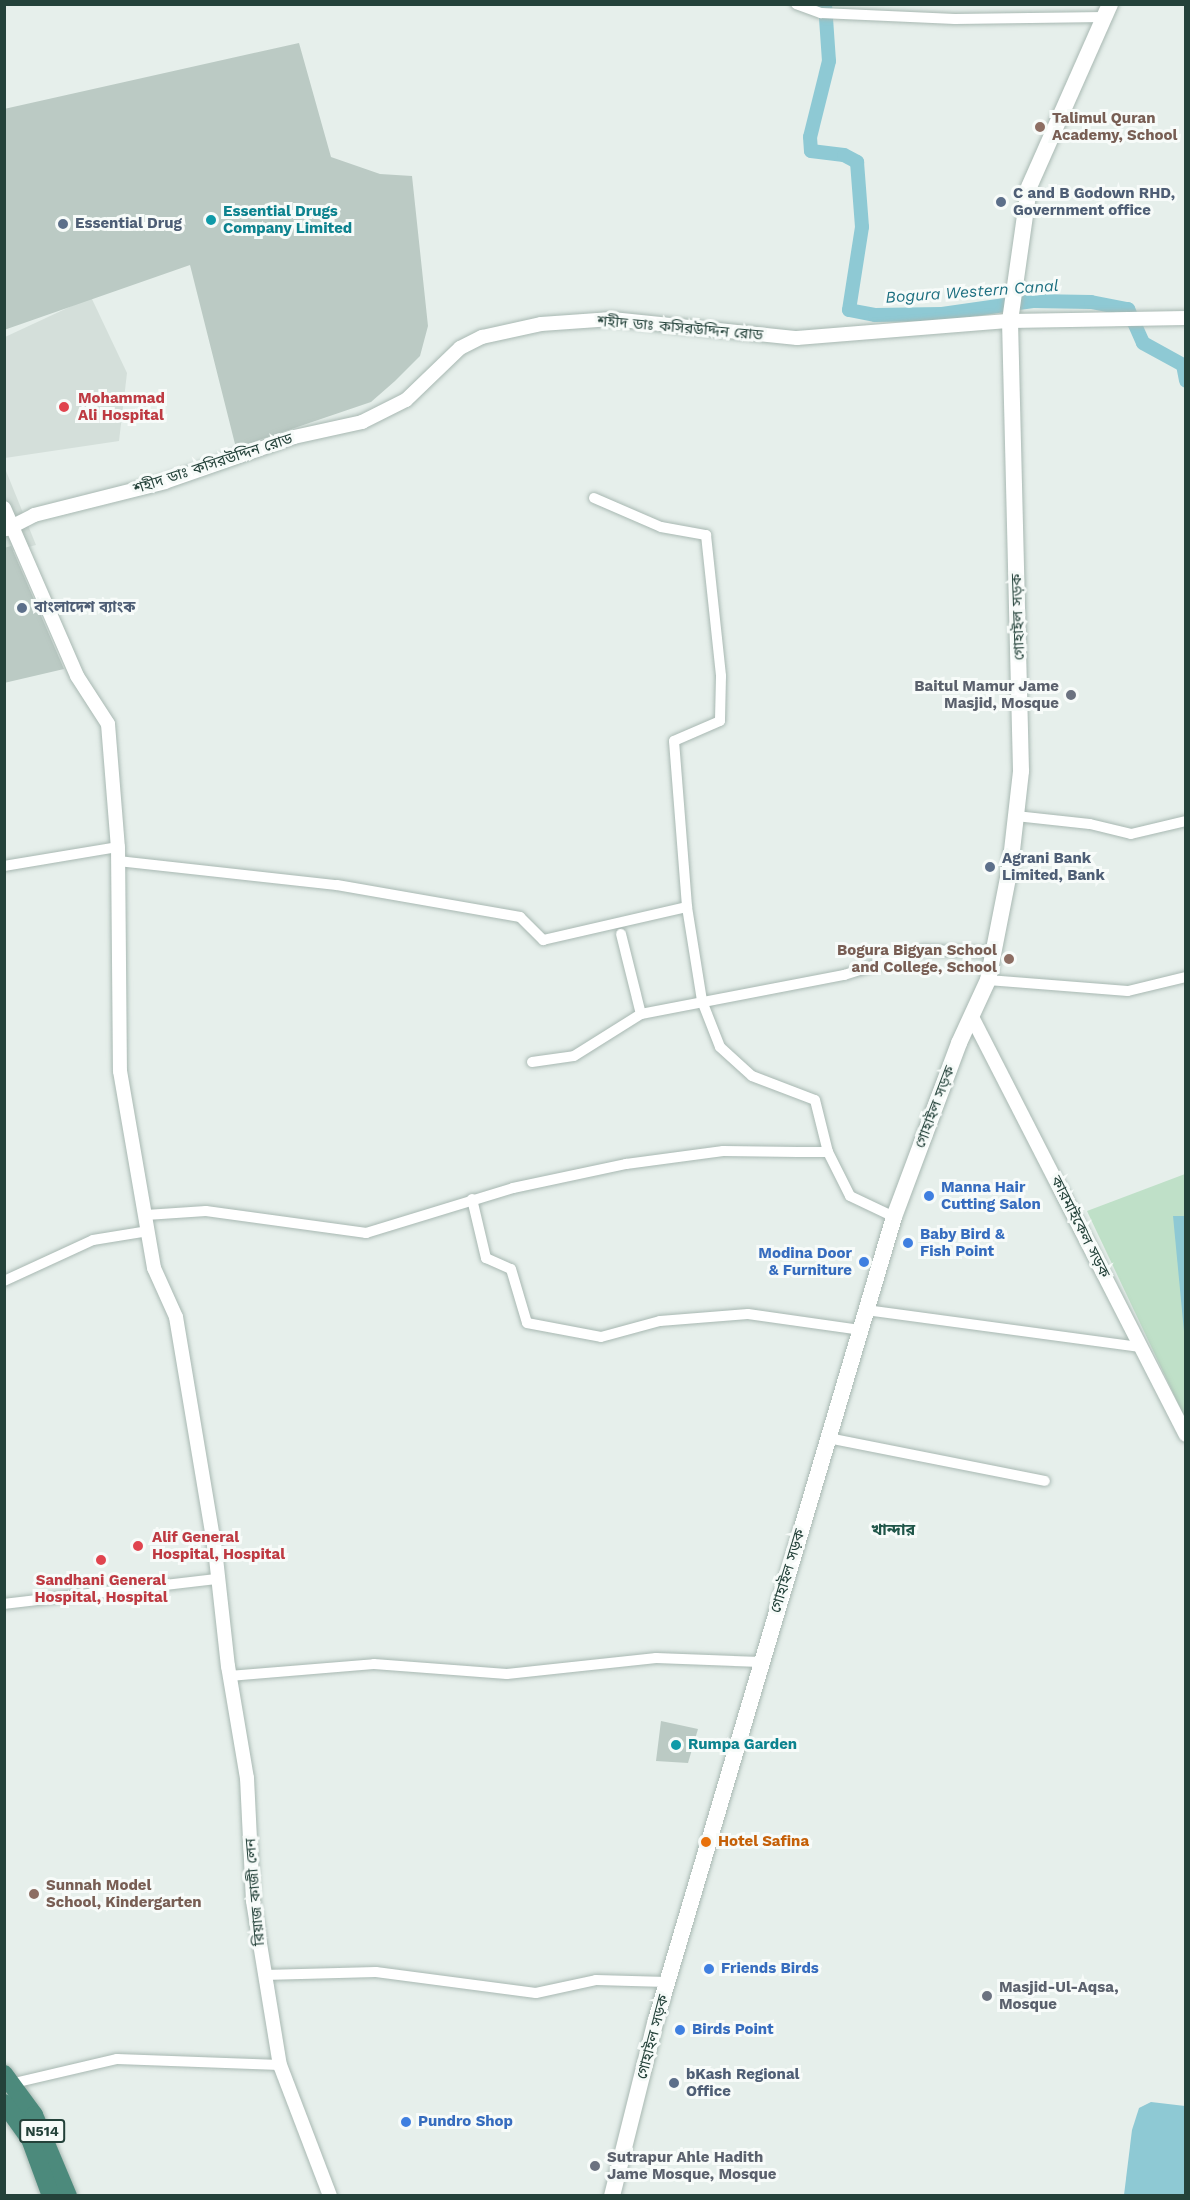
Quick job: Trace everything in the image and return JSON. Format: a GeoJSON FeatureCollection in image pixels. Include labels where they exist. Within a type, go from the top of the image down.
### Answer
{"type":"FeatureCollection","features":[{"type":"Feature","properties":{"kind":"highway","name":"N514"},"geometry":{"type":"LineString","coordinates":[[9,2079],[34,2115],[68,2196]]}},
{"type":"Feature","properties":{"kind":"highway","name":"N514"},"geometry":{"type":"LineString","coordinates":[[4,2103],[30,2139],[51,2196]]}},
{"type":"Feature","properties":{"kind":"main road","name":"গোহাইল সড়ক"},"geometry":{"type":"LineString","coordinates":[[612,2196],[667,1982],[894,1217],[959,1043],[973,1019],[988,980],[1016,816],[1020,697],[1011,316],[1029,187],[1108,11]]}},
{"type":"Feature","properties":{"kind":"street"},"geometry":{"type":"LineString","coordinates":[[796,4],[826,13],[1036,20],[1108,11]]}},
{"type":"Feature","properties":{"kind":"street","name":"শহীদ ডাঃ কসিরউদ্দিন রোড"},"geometry":{"type":"LineString","coordinates":[[8,528],[174,479],[294,437],[362,422],[406,400],[460,348],[482,337],[541,324],[612,319],[797,338],[1011,316],[1123,320],[1181,319]]}},
{"type":"Feature","properties":{"kind":"street"},"geometry":{"type":"LineString","coordinates":[[594,498],[661,527],[706,535],[721,676],[720,721],[674,741],[687,907],[702,1001],[720,1047],[744,1069],[815,1100],[828,1152],[850,1196],[894,1217]]}},
{"type":"Feature","properties":{"kind":"street","name":"রিয়াজ কাজী লেন"},"geometry":{"type":"LineString","coordinates":[[4,508],[8,528],[78,676],[108,724],[118,854],[120,1071],[154,1268],[176,1317],[218,1579],[229,1676],[247,1778],[253,1900],[280,2066],[330,2196]]}},
{"type":"Feature","properties":{"kind":"street"},"geometry":{"type":"LineString","coordinates":[[1016,816],[1090,824],[1131,834],[1185,821]]}},
{"type":"Feature","properties":{"kind":"street"},"geometry":{"type":"LineString","coordinates":[[4,866],[118,854],[337,885],[520,917],[543,940],[687,907]]}},
{"type":"Feature","properties":{"kind":"street"},"geometry":{"type":"LineString","coordinates":[[621,934],[641,1014]]}},
{"type":"Feature","properties":{"kind":"street"},"geometry":{"type":"LineString","coordinates":[[532,1062],[574,1056],[641,1014],[844,975],[923,950],[993,952]]}},
{"type":"Feature","properties":{"kind":"street"},"geometry":{"type":"LineString","coordinates":[[988,980],[1128,991],[1185,977]]}},
{"type":"Feature","properties":{"kind":"street","name":"কারমাইকেল সড়ক"},"geometry":{"type":"LineString","coordinates":[[973,1019],[1185,1435]]}},
{"type":"Feature","properties":{"kind":"street"},"geometry":{"type":"LineString","coordinates":[[146,1215],[206,1211],[366,1233],[472,1199],[676,1156],[828,1152]]}},
{"type":"Feature","properties":{"kind":"street"},"geometry":{"type":"LineString","coordinates":[[472,1199],[486,1258],[511,1269],[527,1323],[601,1337],[660,1321],[748,1314],[860,1330]]}},
{"type":"Feature","properties":{"kind":"street"},"geometry":{"type":"LineString","coordinates":[[4,1281],[93,1240],[148,1231]]}},
{"type":"Feature","properties":{"kind":"street"},"geometry":{"type":"LineString","coordinates":[[866,1310],[1141,1347]]}},
{"type":"Feature","properties":{"kind":"street"},"geometry":{"type":"LineString","coordinates":[[828,1438],[1045,1481]]}},
{"type":"Feature","properties":{"kind":"street"},"geometry":{"type":"LineString","coordinates":[[4,1604],[218,1579]]}},
{"type":"Feature","properties":{"kind":"street"},"geometry":{"type":"LineString","coordinates":[[229,1676],[374,1664],[507,1674],[656,1658],[761,1662]]}},
{"type":"Feature","properties":{"kind":"street"},"geometry":{"type":"LineString","coordinates":[[264,1975],[376,1972],[536,1993],[596,1980],[667,1982]]}},
{"type":"Feature","properties":{"kind":"street"},"geometry":{"type":"LineString","coordinates":[[9,2079],[117,2059],[280,2066]]}},
{"type":"Feature","properties":{"kind":"shaded area","name":"Mohammad Ali Hospital"},"geometry":{"type":"Polygon","coordinates":[[[91,297],[127,373],[119,441],[5,458],[5,337],[91,297]]]}},
{"type":"Feature","properties":{"kind":"shaded area"},"geometry":{"type":"Polygon","coordinates":[[[4,466],[36,545],[5,553],[4,553],[4,466]]]}},
{"type":"Feature","properties":{"kind":"green space"},"geometry":{"type":"Polygon","coordinates":[[[1185,1174],[1185,1418],[1087,1211],[1185,1174]]]}},
{"type":"Feature","properties":{"kind":"water"},"geometry":{"type":"Polygon","coordinates":[[[1173,1216],[1185,1216],[1185,1342],[1173,1216]]]}},
{"type":"Feature","properties":{"kind":"water"},"geometry":{"type":"Polygon","coordinates":[[[1151,2102],[1185,2106],[1185,2195],[1124,2195],[1132,2130],[1139,2108],[1151,2102]]]}},
{"type":"Feature","properties":{"kind":"building","name":"Essential Drugs Company Limited"},"geometry":{"type":"Polygon","coordinates":[[[299,43],[331,157],[380,174],[412,176],[428,326],[420,356],[395,381],[371,402],[236,448],[190,265],[4,330],[4,109],[299,43]]]}},
{"type":"Feature","properties":{"kind":"building","name":"বাংলাদেশ ব্যাংক"},"geometry":{"type":"Polygon","coordinates":[[[11,546],[64,669],[4,683],[4,548],[11,546]]]}},
{"type":"Feature","properties":{"kind":"building","name":"Rumpa Garden"},"geometry":{"type":"Polygon","coordinates":[[[661,1721],[698,1729],[688,1763],[656,1761],[661,1721]]]}},
{"type":"Feature","properties":{"kind":"waterway","name":"Bogura Western Canal"},"geometry":{"type":"LineString","coordinates":[[825,4],[829,61],[810,137],[811,151],[844,155],[857,162],[862,227],[849,310],[875,315],[942,314],[1033,301],[1091,302],[1128,309],[1143,343],[1183,365],[1186,381]]}},
{"type":"Feature","properties":{"kind":"place","name":"Talimul Quran Academy, School"},"geometry":{"type":"Point","coordinates":[1040,127]}},
{"type":"Feature","properties":{"kind":"place","name":"C and B Godown RHD, Government office"},"geometry":{"type":"Point","coordinates":[1001,202]}},
{"type":"Feature","properties":{"kind":"place","name":"Essential Drugs Company Limited"},"geometry":{"type":"Point","coordinates":[211,220]}},
{"type":"Feature","properties":{"kind":"place","name":"Essential Drug"},"geometry":{"type":"Point","coordinates":[63,224]}},
{"type":"Feature","properties":{"kind":"place","name":"Mohammad Ali Hospital"},"geometry":{"type":"Point","coordinates":[64,407]}},
{"type":"Feature","properties":{"kind":"place","name":"বাংলাদেশ ব্যাংক"},"geometry":{"type":"Point","coordinates":[22,608]}},
{"type":"Feature","properties":{"kind":"place","name":"Baitul Mamur Jame Masjid, Mosque"},"geometry":{"type":"Point","coordinates":[1071,695]}},
{"type":"Feature","properties":{"kind":"place","name":"Agrani Bank Limited, Bank"},"geometry":{"type":"Point","coordinates":[990,867]}},
{"type":"Feature","properties":{"kind":"place","name":"Bogura Bigyan School and College, School"},"geometry":{"type":"Point","coordinates":[1009,959]}},
{"type":"Feature","properties":{"kind":"place","name":"Manna Hair Cutting Salon"},"geometry":{"type":"Point","coordinates":[929,1196]}},
{"type":"Feature","properties":{"kind":"place","name":"Baby Bird & Fish Point"},"geometry":{"type":"Point","coordinates":[908,1243]}},
{"type":"Feature","properties":{"kind":"place","name":"Modina Door & Furniture"},"geometry":{"type":"Point","coordinates":[864,1262]}},
{"type":"Feature","properties":{"kind":"place","name":"Alif General Hospital, Hospital"},"geometry":{"type":"Point","coordinates":[138,1546]}},
{"type":"Feature","properties":{"kind":"place","name":"Sandhani General Hospital, Hospital"},"geometry":{"type":"Point","coordinates":[101,1560]}},
{"type":"Feature","properties":{"kind":"place","name":"Rumpa Garden"},"geometry":{"type":"Point","coordinates":[676,1745]}},
{"type":"Feature","properties":{"kind":"place","name":"Hotel Safina"},"geometry":{"type":"Point","coordinates":[706,1842]}},
{"type":"Feature","properties":{"kind":"place","name":"Sunnah Model School, Kindergarten"},"geometry":{"type":"Point","coordinates":[34,1894]}},
{"type":"Feature","properties":{"kind":"place","name":"Friends Birds"},"geometry":{"type":"Point","coordinates":[709,1969]}},
{"type":"Feature","properties":{"kind":"place","name":"Masjid-Ul-Aqsa, Mosque"},"geometry":{"type":"Point","coordinates":[987,1996]}},
{"type":"Feature","properties":{"kind":"place","name":"Birds Point"},"geometry":{"type":"Point","coordinates":[680,2030]}},
{"type":"Feature","properties":{"kind":"place","name":"bKash Regional Office"},"geometry":{"type":"Point","coordinates":[674,2083]}},
{"type":"Feature","properties":{"kind":"place","name":"Pundro Shop"},"geometry":{"type":"Point","coordinates":[406,2122]}},
{"type":"Feature","properties":{"kind":"place","name":"Sutrapur Ahle Hadith Jame Mosque, Mosque"},"geometry":{"type":"Point","coordinates":[595,2166]}},
{"type":"Feature","properties":{"kind":"district","name":"খান্দার"},"geometry":{"type":"Point","coordinates":[893,1530]}}]}
